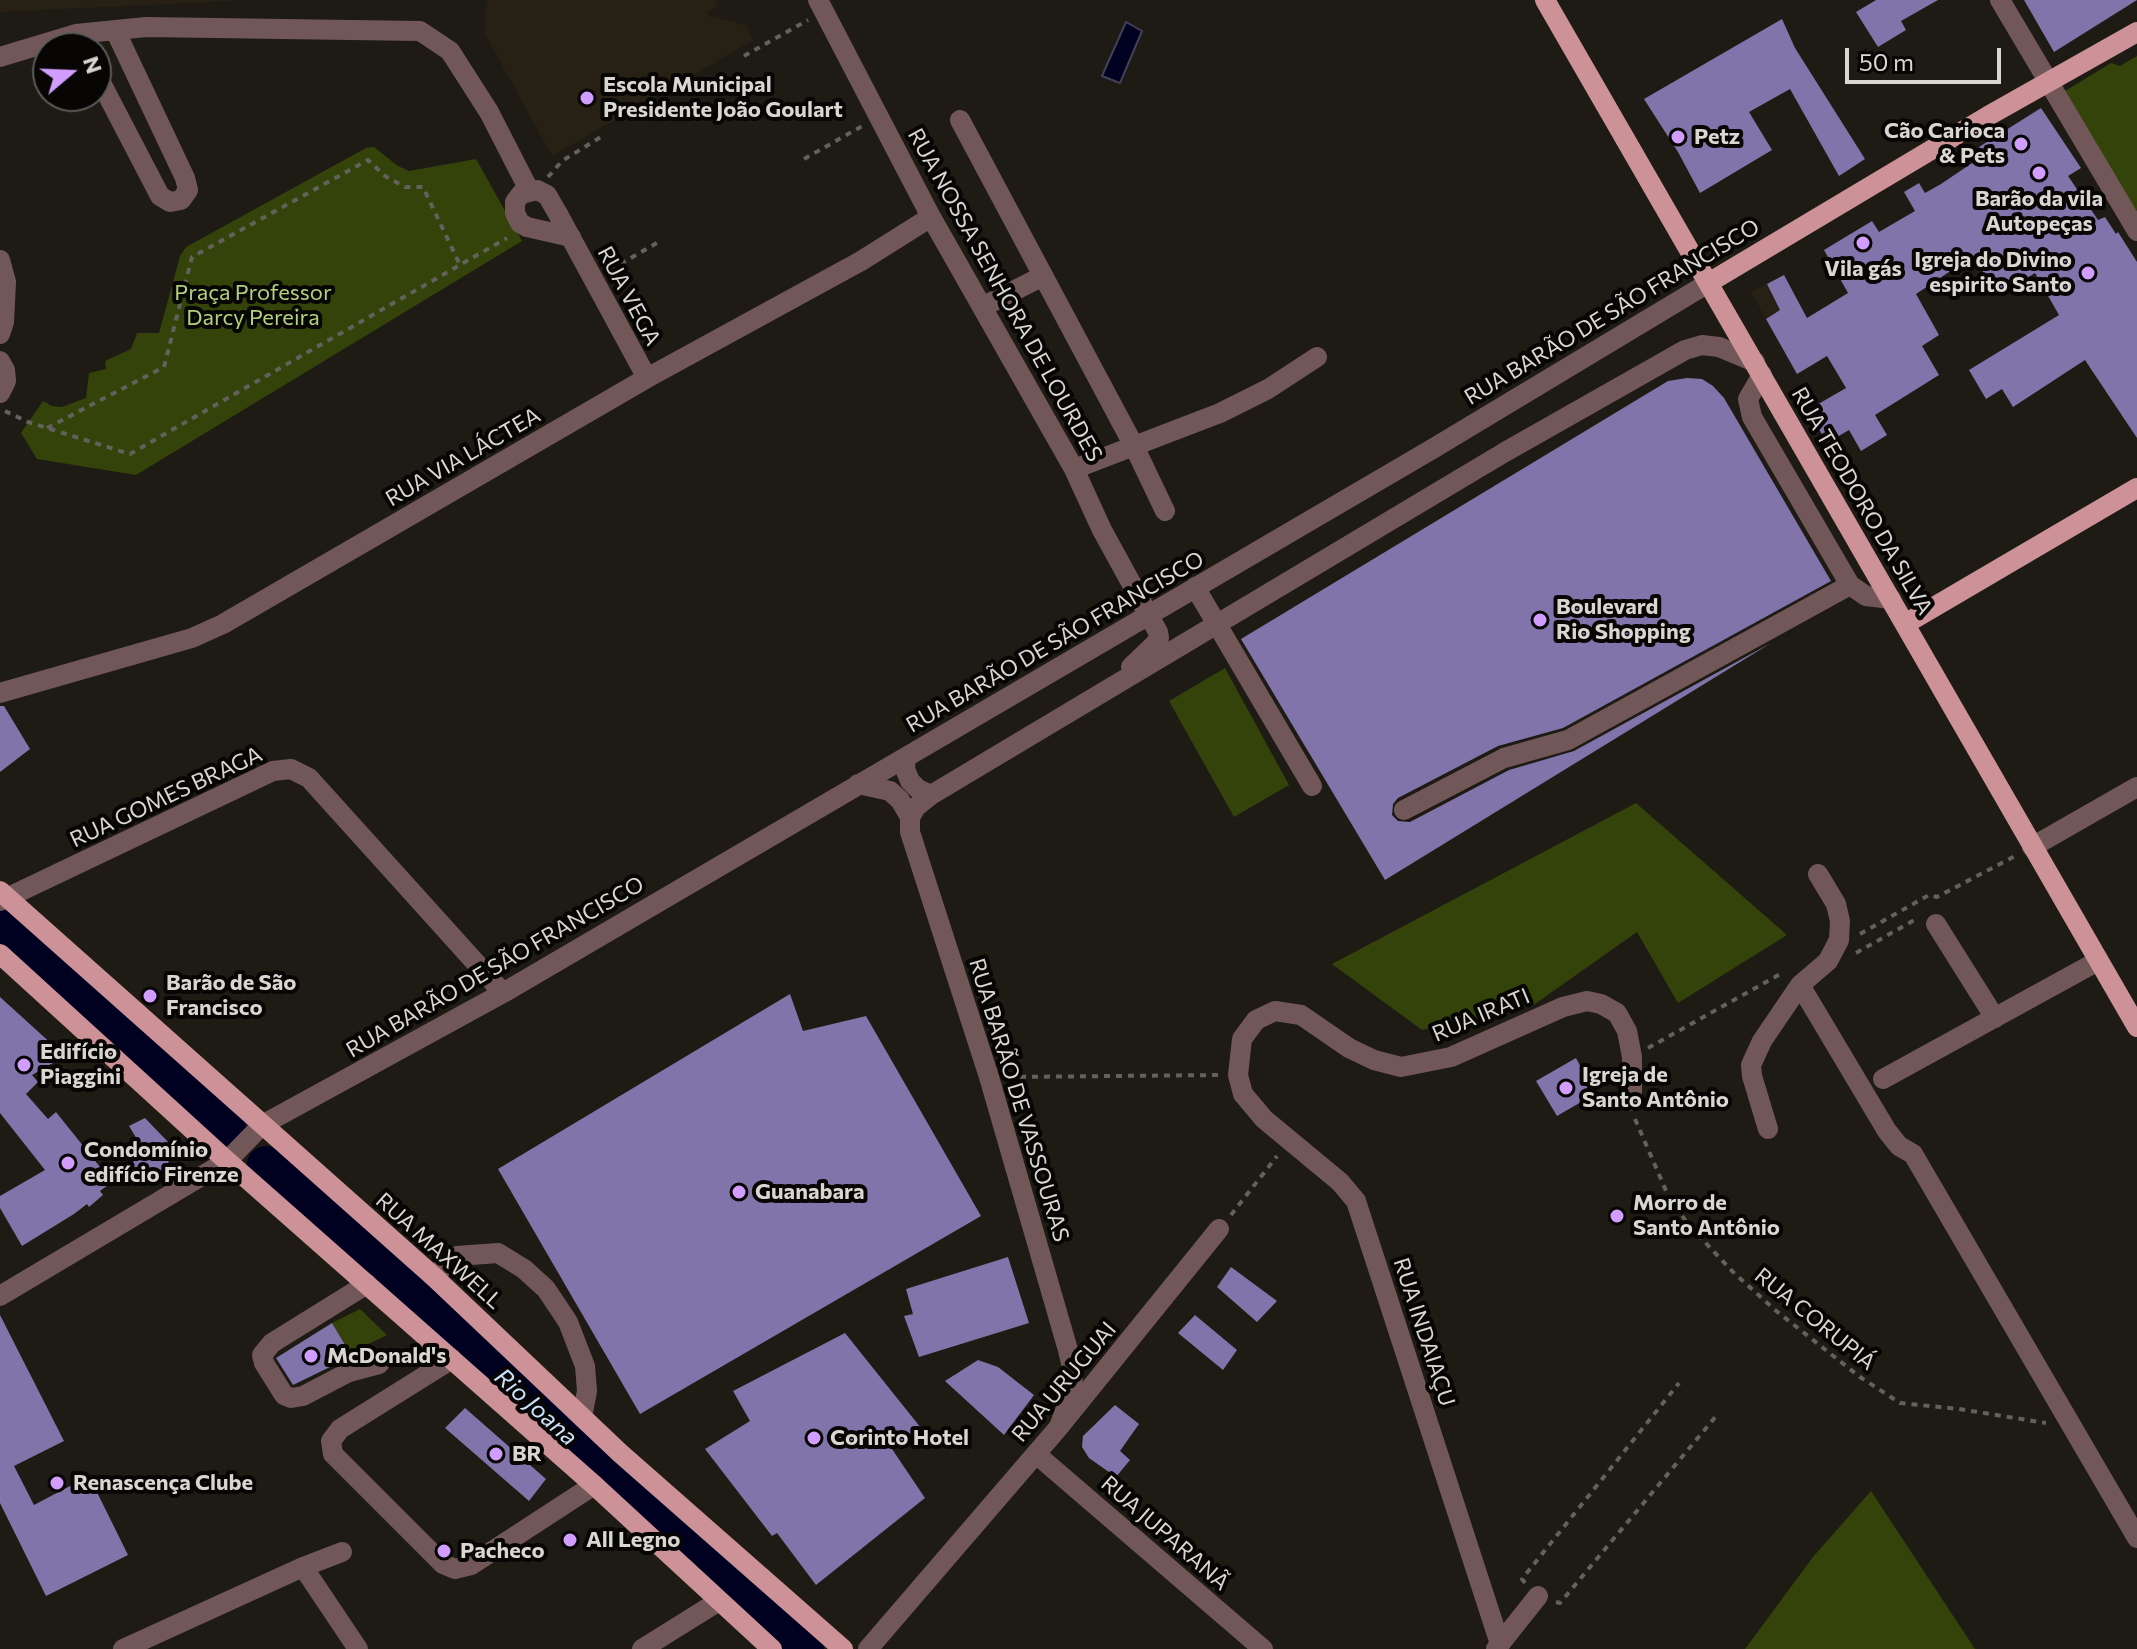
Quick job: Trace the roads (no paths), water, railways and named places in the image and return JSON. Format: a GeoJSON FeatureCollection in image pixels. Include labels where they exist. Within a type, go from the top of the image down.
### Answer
{"type":"FeatureCollection","features":[{"type":"Feature","properties":{"kind":"main road","name":"RUA TEODORO DA SILVA"},"geometry":{"type":"LineString","coordinates":[[1545,0],[2137,1027]]}},
{"type":"Feature","properties":{"kind":"main road","name":"RUA BARÃO DE SÃO FRANCISCO"},"geometry":{"type":"LineString","coordinates":[[1710,282],[1988,116],[2137,32]]}},
{"type":"Feature","properties":{"kind":"main road"},"geometry":{"type":"LineString","coordinates":[[1905,624],[2137,488]]}},
{"type":"Feature","properties":{"kind":"main road","name":"RUA MAXWELL"},"geometry":{"type":"LineString","coordinates":[[2,896],[433,1276],[582,1417],[843,1649]]}},
{"type":"Feature","properties":{"kind":"main road"},"geometry":{"type":"LineString","coordinates":[[0,954],[227,1161],[594,1485],[772,1649]]}},
{"type":"Feature","properties":{"kind":"street"},"geometry":{"type":"LineString","coordinates":[[2000,0],[2137,231]]}},
{"type":"Feature","properties":{"kind":"street","name":"RUA NOSSA SENHORA DE LOURDES"},"geometry":{"type":"LineString","coordinates":[[821,5],[931,217],[1074,469],[1102,530],[1148,614]]}},
{"type":"Feature","properties":{"kind":"street","name":"RUA VEGA"},"geometry":{"type":"LineString","coordinates":[[108,32],[146,27],[420,31],[450,51],[533,190]]}},
{"type":"Feature","properties":{"kind":"street"},"geometry":{"type":"LineString","coordinates":[[112,104],[160,196],[170,202],[181,200],[188,190],[185,178],[115,30]]}},
{"type":"Feature","properties":{"kind":"street","name":"RUA VEGA"},"geometry":{"type":"LineString","coordinates":[[0,57],[32,51]]}},
{"type":"Feature","properties":{"kind":"street"},"geometry":{"type":"LineString","coordinates":[[960,120],[1134,446],[1165,511]]}},
{"type":"Feature","properties":{"kind":"street","name":"RUA VEGA"},"geometry":{"type":"LineString","coordinates":[[571,237],[520,223],[515,213],[515,202],[521,194],[533,190],[547,195],[571,237],[592,280],[647,378]]}},
{"type":"Feature","properties":{"kind":"street","name":"RUA VIA LÁCTEA"},"geometry":{"type":"LineString","coordinates":[[0,693],[192,638],[223,624],[647,378],[861,261],[931,217]]}},
{"type":"Feature","properties":{"kind":"street"},"geometry":{"type":"LineString","coordinates":[[0,260],[6,282],[4,322],[0,334]]}},
{"type":"Feature","properties":{"kind":"street"},"geometry":{"type":"LineString","coordinates":[[982,307],[1043,276]]}},
{"type":"Feature","properties":{"kind":"street","name":"RUA BARÃO DE SÃO FRANCISCO"},"geometry":{"type":"LineString","coordinates":[[0,1296],[227,1161],[262,1125],[503,993],[1710,282]]}},
{"type":"Feature","properties":{"kind":"street"},"geometry":{"type":"LineString","coordinates":[[858,784],[890,791],[900,800],[910,817],[916,807],[931,795],[1505,452],[1685,350],[1702,345],[1719,347],[1759,368],[1748,407],[1850,585],[1866,596],[1891,599]]}},
{"type":"Feature","properties":{"kind":"street"},"geometry":{"type":"LineString","coordinates":[[1074,469],[1220,413],[1268,389],[1317,357]]}},
{"type":"Feature","properties":{"kind":"street"},"geometry":{"type":"LineString","coordinates":[[0,361],[6,381],[0,393]]}},
{"type":"Feature","properties":{"kind":"street"},"geometry":{"type":"LineString","coordinates":[[1831,552],[1833,497]]}},
{"type":"Feature","properties":{"kind":"street"},"geometry":{"type":"LineString","coordinates":[[1404,810],[1504,758],[1568,740],[1850,585]]}},
{"type":"Feature","properties":{"kind":"street"},"geometry":{"type":"LineString","coordinates":[[1195,587],[1312,786]]}},
{"type":"Feature","properties":{"kind":"street"},"geometry":{"type":"LineString","coordinates":[[1122,682],[1133,665],[1159,638],[1148,614]]}},
{"type":"Feature","properties":{"kind":"street"},"geometry":{"type":"LineString","coordinates":[[906,757],[905,769],[910,781],[931,795]]}},
{"type":"Feature","properties":{"kind":"street","name":"RUA GOMES BRAGA"},"geometry":{"type":"LineString","coordinates":[[2,896],[273,771],[291,769],[309,778],[503,993]]}},
{"type":"Feature","properties":{"kind":"street"},"geometry":{"type":"LineString","coordinates":[[2032,847],[2137,787]]}},
{"type":"Feature","properties":{"kind":"street","name":"RUA BARÃO DE VASSOURAS"},"geometry":{"type":"LineString","coordinates":[[910,817],[910,832],[989,1077],[1073,1372],[1072,1392],[1059,1427]]}},
{"type":"Feature","properties":{"kind":"street"},"geometry":{"type":"LineString","coordinates":[[1768,1129],[1751,1065],[1762,1041],[1800,985],[1828,961],[1839,940],[1840,921],[1836,904],[1818,874]]}},
{"type":"Feature","properties":{"kind":"street"},"geometry":{"type":"LineString","coordinates":[[1931,916],[1995,1018]]}},
{"type":"Feature","properties":{"kind":"street"},"geometry":{"type":"LineString","coordinates":[[1883,1079],[2098,961]]}},
{"type":"Feature","properties":{"kind":"street"},"geometry":{"type":"LineString","coordinates":[[1800,985],[1887,1131],[1899,1146],[1913,1154],[2137,1538]]}},
{"type":"Feature","properties":{"kind":"street","name":"RUA IRATI"},"geometry":{"type":"LineString","coordinates":[[1238,1075],[1242,1039],[1256,1020],[1275,1011],[1301,1015],[1349,1048],[1374,1060],[1401,1067],[1451,1057],[1563,1007],[1587,1001],[1601,1004],[1617,1013],[1627,1031],[1632,1057],[1632,1101]]}},
{"type":"Feature","properties":{"kind":"street","name":"RUA INDAIAÇU"},"geometry":{"type":"LineString","coordinates":[[1238,1075],[1243,1094],[1264,1119],[1340,1182],[1356,1201],[1498,1647]]}},
{"type":"Feature","properties":{"kind":"street","name":"RUA URUGUAI"},"geometry":{"type":"LineString","coordinates":[[868,1649],[1059,1427],[1219,1229]]}},
{"type":"Feature","properties":{"kind":"street"},"geometry":{"type":"LineString","coordinates":[[433,1276],[457,1256],[498,1253],[524,1269],[546,1289],[568,1322],[585,1366],[587,1391],[582,1417]]}},
{"type":"Feature","properties":{"kind":"street"},"geometry":{"type":"LineString","coordinates":[[367,1284],[272,1343],[262,1355],[284,1395],[291,1398],[303,1396],[349,1372],[379,1364]]}},
{"type":"Feature","properties":{"kind":"street"},"geometry":{"type":"LineString","coordinates":[[452,1359],[340,1429],[331,1441],[333,1454],[443,1564],[455,1569],[471,1565],[594,1485]]}},
{"type":"Feature","properties":{"kind":"street","name":"RUA JUPARANÃ"},"geometry":{"type":"LineString","coordinates":[[1036,1454],[1263,1649]]}},
{"type":"Feature","properties":{"kind":"street"},"geometry":{"type":"LineString","coordinates":[[123,1649],[342,1552]]}},
{"type":"Feature","properties":{"kind":"street"},"geometry":{"type":"LineString","coordinates":[[303,1567],[358,1649]]}},
{"type":"Feature","properties":{"kind":"street"},"geometry":{"type":"LineString","coordinates":[[1498,1647],[1538,1596]]}},
{"type":"Feature","properties":{"kind":"street"},"geometry":{"type":"LineString","coordinates":[[642,1649],[719,1601]]}},
{"type":"Feature","properties":{"kind":"water"},"geometry":{"type":"Polygon","coordinates":[[[1126,22],[1142,31],[1120,83],[1102,76],[1126,22]]]}},
{"type":"Feature","properties":{"kind":"waterway","name":"Rio Joana"},"geometry":{"type":"LineString","coordinates":[[1,926],[227,1129]]}},
{"type":"Feature","properties":{"kind":"waterway","name":"Rio Joana"},"geometry":{"type":"LineString","coordinates":[[266,1165],[805,1649]]}},
{"type":"Feature","properties":{"kind":"place","name":"Escola Municipal Presidente João Goulart"},"geometry":{"type":"Point","coordinates":[587,98]}},
{"type":"Feature","properties":{"kind":"place","name":"Petz"},"geometry":{"type":"Point","coordinates":[1678,137]}},
{"type":"Feature","properties":{"kind":"place","name":"Cão Carioca & Pets"},"geometry":{"type":"Point","coordinates":[2021,144]}},
{"type":"Feature","properties":{"kind":"place","name":"Barão da vila Autopeças"},"geometry":{"type":"Point","coordinates":[2039,173]}},
{"type":"Feature","properties":{"kind":"place","name":"Vila gás"},"geometry":{"type":"Point","coordinates":[1863,243]}},
{"type":"Feature","properties":{"kind":"place","name":"Igreja do Divino espirito Santo"},"geometry":{"type":"Point","coordinates":[2088,273]}},
{"type":"Feature","properties":{"kind":"place","name":"Boulevard Rio Shopping"},"geometry":{"type":"Point","coordinates":[1540,620]}},
{"type":"Feature","properties":{"kind":"place","name":"Barão de São Francisco"},"geometry":{"type":"Point","coordinates":[150,996]}},
{"type":"Feature","properties":{"kind":"place","name":"Edifício Piaggini"},"geometry":{"type":"Point","coordinates":[24,1065]}},
{"type":"Feature","properties":{"kind":"place","name":"Igreja de Santo Antônio"},"geometry":{"type":"Point","coordinates":[1566,1088]}},
{"type":"Feature","properties":{"kind":"place","name":"Condomínio edifício Firenze"},"geometry":{"type":"Point","coordinates":[68,1163]}},
{"type":"Feature","properties":{"kind":"place","name":"Guanabara"},"geometry":{"type":"Point","coordinates":[739,1192]}},
{"type":"Feature","properties":{"kind":"place","name":"Morro de Santo Antônio"},"geometry":{"type":"Point","coordinates":[1617,1216]}},
{"type":"Feature","properties":{"kind":"place","name":"McDonald's"},"geometry":{"type":"Point","coordinates":[311,1356]}},
{"type":"Feature","properties":{"kind":"place","name":"Corinto Hotel"},"geometry":{"type":"Point","coordinates":[814,1438]}},
{"type":"Feature","properties":{"kind":"place","name":"BR"},"geometry":{"type":"Point","coordinates":[496,1454]}},
{"type":"Feature","properties":{"kind":"place","name":"Renascença Clube"},"geometry":{"type":"Point","coordinates":[57,1483]}},
{"type":"Feature","properties":{"kind":"place","name":"All Legno"},"geometry":{"type":"Point","coordinates":[570,1540]}},
{"type":"Feature","properties":{"kind":"place","name":"Pacheco"},"geometry":{"type":"Point","coordinates":[444,1551]}},
{"type":"Feature","properties":{"kind":"park label","name":"Praça Professor Darcy Pereira"},"geometry":{"type":"Point","coordinates":[253,306]}}]}
